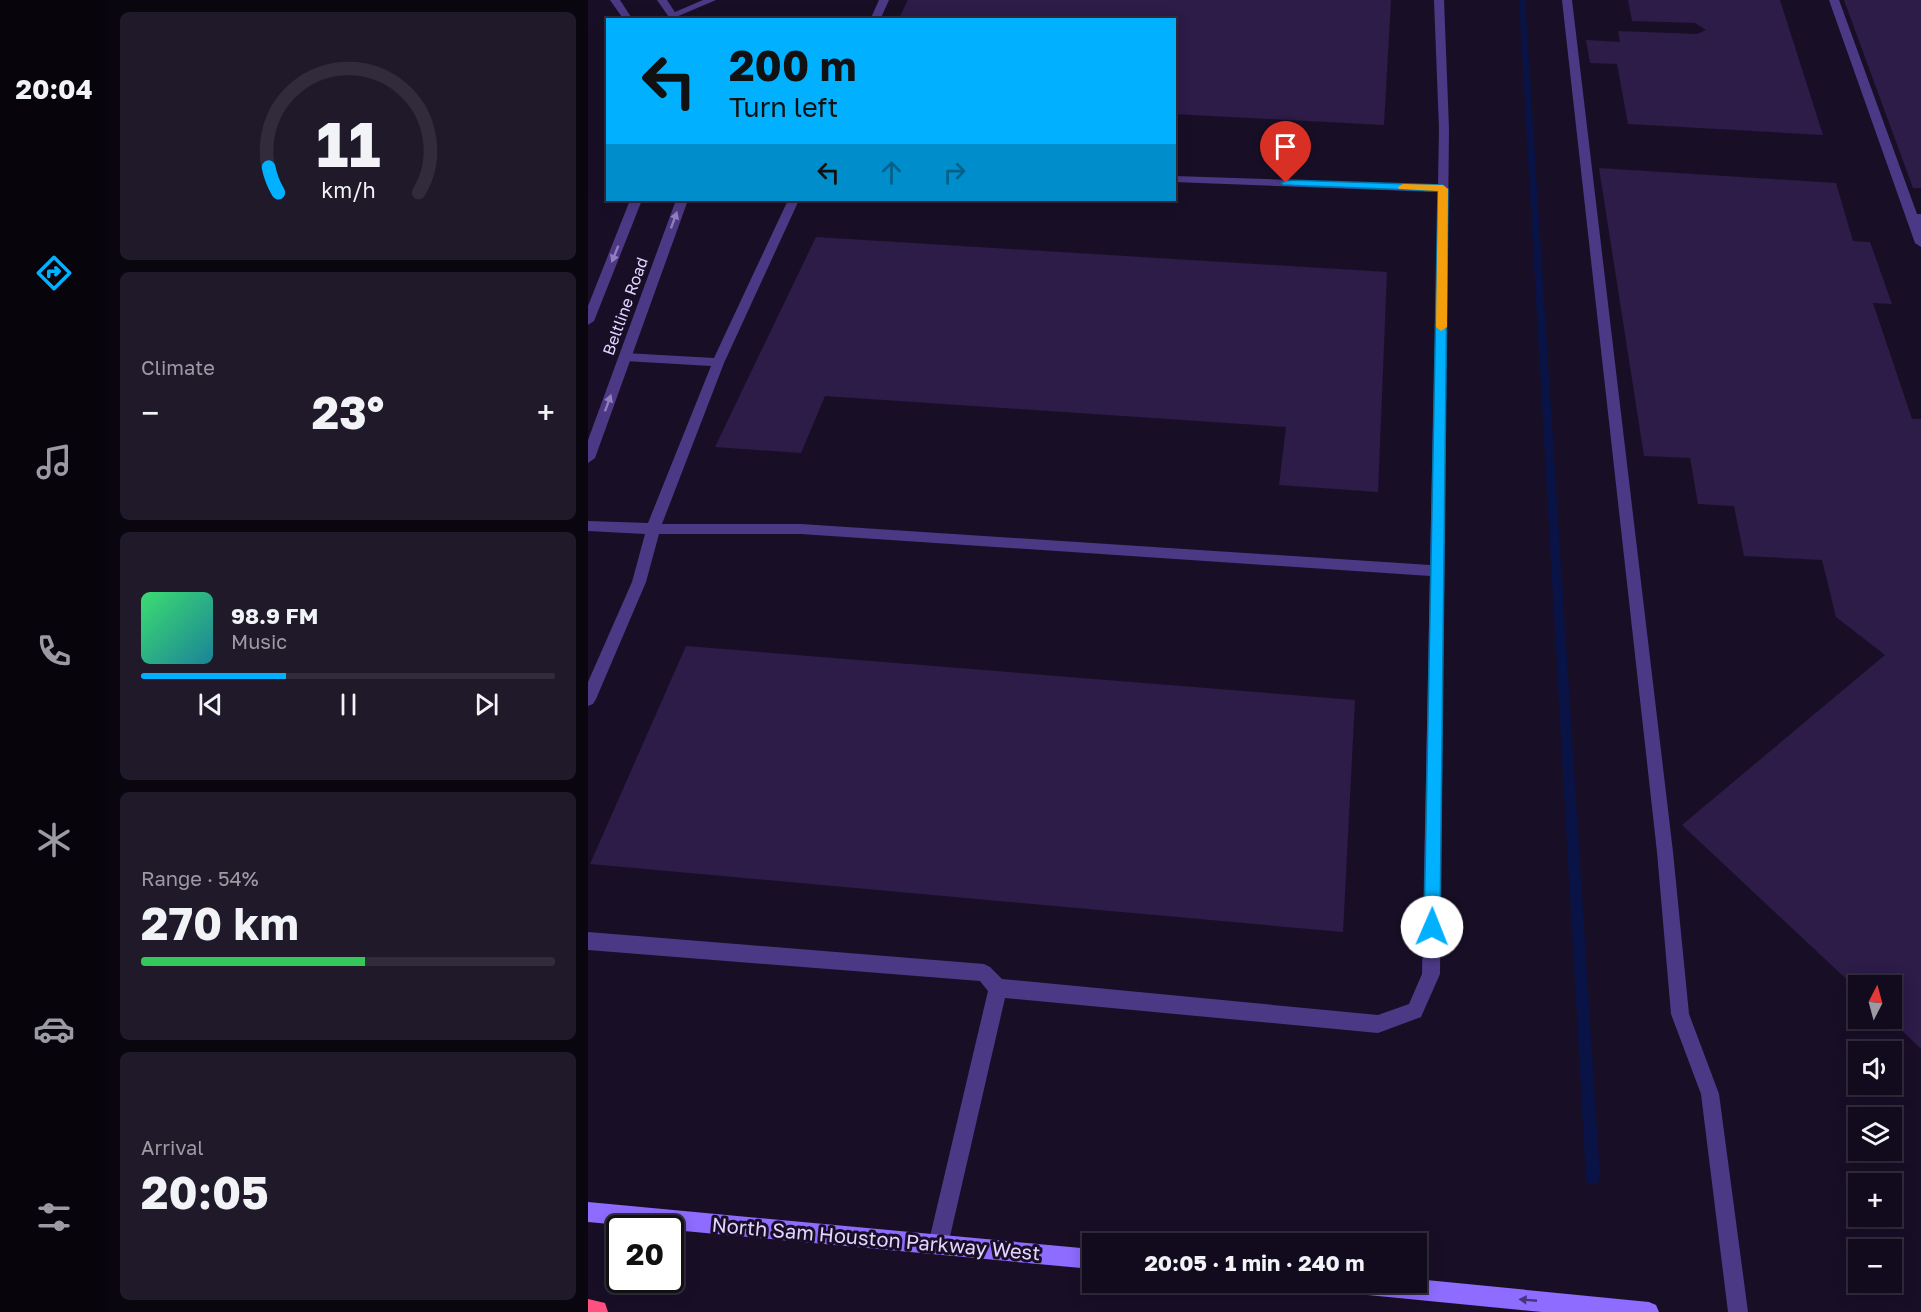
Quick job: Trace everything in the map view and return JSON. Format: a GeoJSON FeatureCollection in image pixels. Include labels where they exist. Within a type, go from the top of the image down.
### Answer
{"type":"FeatureCollection","features":[{"type":"Feature","properties":{"kind":"highway"},"geometry":{"type":"LineString","coordinates":[[588,1311],[596,1312]]}},
{"type":"Feature","properties":{"kind":"main road","name":"North Sam Houston Parkway West"},"geometry":{"type":"LineString","coordinates":[[588,1212],[1082,1258]]}},
{"type":"Feature","properties":{"kind":"main road"},"geometry":{"type":"LineString","coordinates":[[1427,1291],[1649,1312]]}},
{"type":"Feature","properties":{"kind":"street"},"geometry":{"type":"LineString","coordinates":[[615,0],[628,18]]}},
{"type":"Feature","properties":{"kind":"street"},"geometry":{"type":"LineString","coordinates":[[662,0],[674,17],[711,0]]}},
{"type":"Feature","properties":{"kind":"street"},"geometry":{"type":"LineString","coordinates":[[876,18],[884,0]]}},
{"type":"Feature","properties":{"kind":"street"},"geometry":{"type":"LineString","coordinates":[[588,941],[984,973],[998,988],[1378,1024],[1415,1011],[1431,975],[1444,129],[1439,0]]}},
{"type":"Feature","properties":{"kind":"street"},"geometry":{"type":"LineString","coordinates":[[1567,0],[1665,852],[1680,1014],[1687,1039],[1701,1065],[1710,1094],[1738,1312]]}},
{"type":"Feature","properties":{"kind":"street"},"geometry":{"type":"LineString","coordinates":[[1834,0],[1917,218],[1921,243]]}},
{"type":"Feature","properties":{"kind":"street"},"geometry":{"type":"LineString","coordinates":[[1176,179],[1443,189]]}},
{"type":"Feature","properties":{"kind":"street","name":"Beltline Road"},"geometry":{"type":"LineString","coordinates":[[588,321],[636,201]]}},
{"type":"Feature","properties":{"kind":"street","name":"Beltline Road"},"geometry":{"type":"LineString","coordinates":[[588,458],[682,201]]}},
{"type":"Feature","properties":{"kind":"street"},"geometry":{"type":"LineString","coordinates":[[588,699],[639,582],[653,529],[718,363],[794,201]]}},
{"type":"Feature","properties":{"kind":"street"},"geometry":{"type":"LineString","coordinates":[[625,357],[700,360],[718,363]]}},
{"type":"Feature","properties":{"kind":"street"},"geometry":{"type":"LineString","coordinates":[[588,525],[653,529],[801,529],[1437,571]]}},
{"type":"Feature","properties":{"kind":"street"},"geometry":{"type":"LineString","coordinates":[[938,1245],[998,988]]}},
{"type":"Feature","properties":{"kind":"building"},"geometry":{"type":"Polygon","coordinates":[[[908,0],[1391,0],[1384,125],[1176,114],[1176,18],[899,18],[908,0]]]}},
{"type":"Feature","properties":{"kind":"building"},"geometry":{"type":"Polygon","coordinates":[[[1628,0],[1780,0],[1823,135],[1628,124],[1617,64],[1590,63],[1586,40],[1620,42],[1618,31],[1697,34],[1706,30],[1695,23],[1632,21],[1628,0]]]}},
{"type":"Feature","properties":{"kind":"building"},"geometry":{"type":"Polygon","coordinates":[[[1844,0],[1921,0],[1921,188],[1913,188],[1844,0]]]}},
{"type":"Feature","properties":{"kind":"building"},"geometry":{"type":"Polygon","coordinates":[[[1599,168],[1836,183],[1853,241],[1870,242],[1892,304],[1873,303],[1912,419],[1921,419],[1921,1049],[1900,1029],[1902,975],[1848,975],[1848,981],[1682,825],[1885,655],[1836,617],[1822,560],[1744,556],[1734,506],[1698,504],[1690,458],[1644,456],[1599,168]]]}},
{"type":"Feature","properties":{"kind":"building"},"geometry":{"type":"Polygon","coordinates":[[[816,237],[1387,272],[1378,492],[1279,485],[1286,427],[825,396],[801,453],[715,447],[816,237]]]}},
{"type":"Feature","properties":{"kind":"building"},"geometry":{"type":"Polygon","coordinates":[[[686,646],[1355,700],[1343,932],[590,864],[686,646]]]}},
{"type":"Feature","properties":{"kind":"waterway"},"geometry":{"type":"LineString","coordinates":[[1522,0],[1593,1178]]}},
{"type":"Feature","properties":{"kind":"slow traffic"},"geometry":{"type":"LineString","coordinates":[[1403,187],[1443,189],[1441,327]]}},
{"type":"Feature","properties":{"kind":"route"},"geometry":{"type":"LineString","coordinates":[[1286,183],[1443,189],[1432,927]]}}]}
